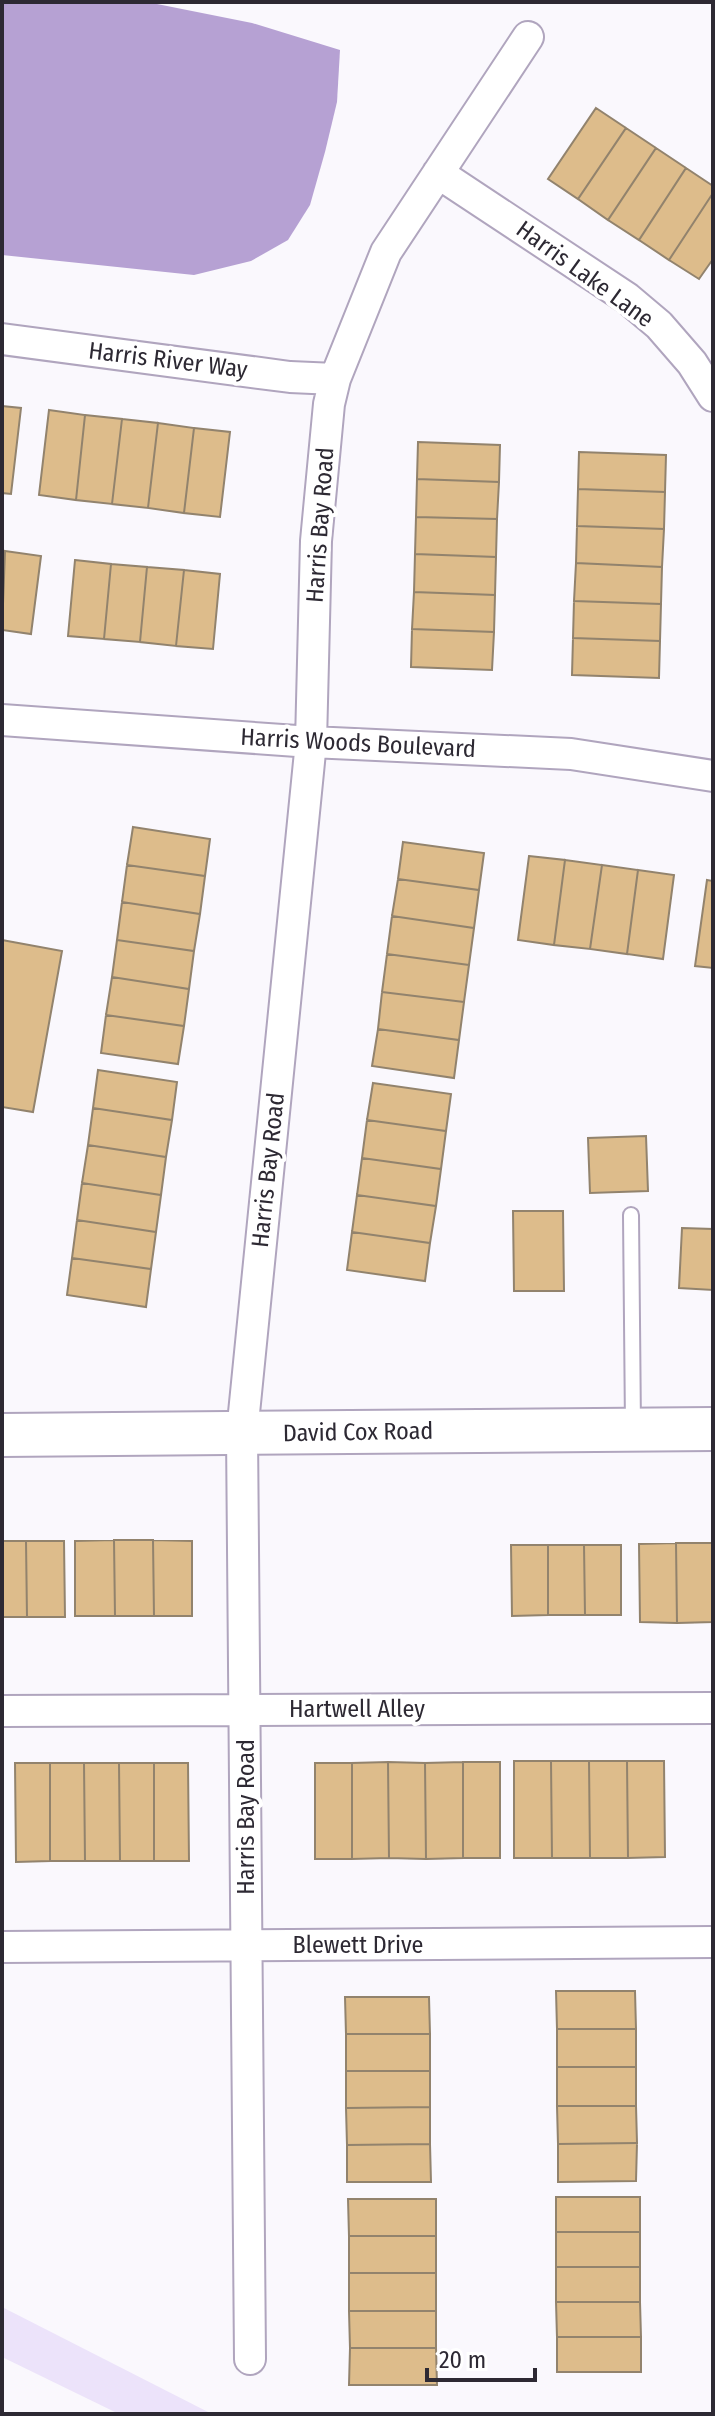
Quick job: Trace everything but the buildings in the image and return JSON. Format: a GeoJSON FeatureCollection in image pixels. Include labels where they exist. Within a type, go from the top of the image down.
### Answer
{"type":"FeatureCollection","features":[{"type":"Feature","properties":{"kind":"main road","name":"David Cox Road"},"geometry":{"type":"LineString","coordinates":[[2,1435],[713,1429]]}},
{"type":"Feature","properties":{"kind":"street","name":"Harris Bay Road"},"geometry":{"type":"LineString","coordinates":[[250,2359],[242,1433],[311,742],[316,541],[329,404],[335,379],[386,252],[528,37]]}},
{"type":"Feature","properties":{"kind":"street","name":"Harris Lake Lane"},"geometry":{"type":"LineString","coordinates":[[438,173],[627,298],[659,325],[692,363],[713,396]]}},
{"type":"Feature","properties":{"kind":"street","name":"Harris River Way"},"geometry":{"type":"LineString","coordinates":[[2,339],[290,377],[335,379]]}},
{"type":"Feature","properties":{"kind":"street","name":"Harris Woods Boulevard"},"geometry":{"type":"LineString","coordinates":[[2,720],[311,742],[571,754],[713,776]]}},
{"type":"Feature","properties":{"kind":"street","name":"Hartwell Alley"},"geometry":{"type":"LineString","coordinates":[[2,1711],[713,1708]]}},
{"type":"Feature","properties":{"kind":"street","name":"Blewett Drive"},"geometry":{"type":"LineString","coordinates":[[2,1947],[713,1942]]}},
{"type":"Feature","properties":{"kind":"lane"},"geometry":{"type":"LineString","coordinates":[[631,1215],[633,1429]]}},
{"type":"Feature","properties":{"kind":"shaded area"},"geometry":{"type":"Polygon","coordinates":[[[2,2],[147,2],[252,23],[340,50],[337,102],[325,152],[310,205],[288,240],[251,261],[194,275],[2,255],[2,2]]]}},
{"type":"Feature","properties":{"kind":"shaded area"},"geometry":{"type":"Polygon","coordinates":[[[2,2307],[212,2414],[119,2414],[2,2357],[2,2307]]]}}]}
